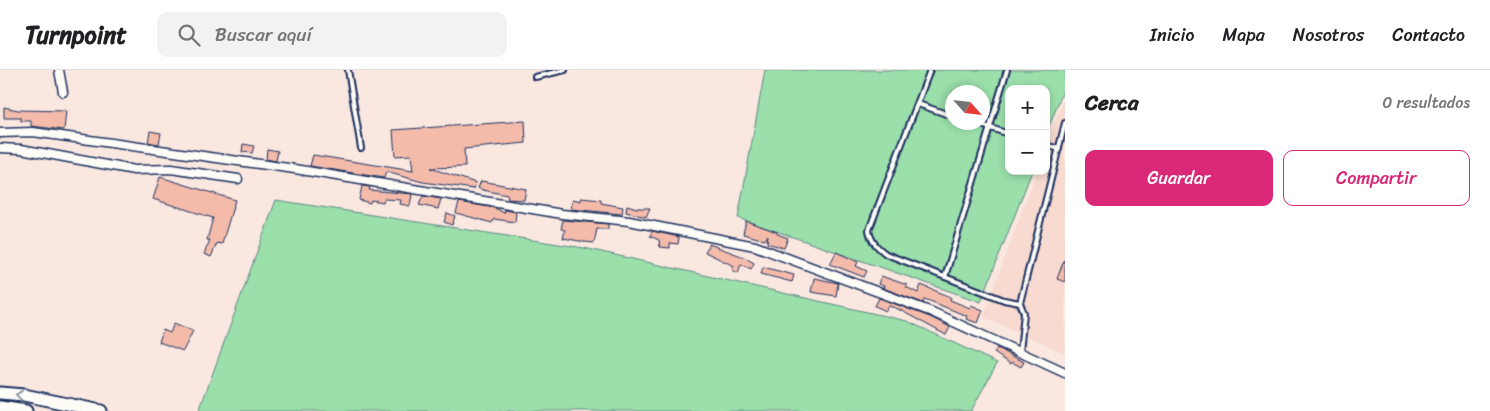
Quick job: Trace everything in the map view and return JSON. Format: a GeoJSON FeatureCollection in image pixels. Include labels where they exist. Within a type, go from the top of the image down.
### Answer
{"type":"FeatureCollection","features":[{"type":"Feature","properties":{"kind":"street"},"geometry":{"type":"LineString","coordinates":[[59,70],[63,92]]}},
{"type":"Feature","properties":{"kind":"street"},"geometry":{"type":"LineString","coordinates":[[0,133],[33,132],[296,169],[562,214],[629,221],[755,246],[932,312],[1065,373]]}},
{"type":"Feature","properties":{"kind":"street"},"geometry":{"type":"LineString","coordinates":[[0,148],[21,149],[134,170],[171,169],[238,179]]}},
{"type":"Feature","properties":{"kind":"street"},"geometry":{"type":"LineString","coordinates":[[0,392],[102,411]]}},
{"type":"Feature","properties":{"kind":"street"},"geometry":{"type":"LineString","coordinates":[[0,407],[26,411]]}},
{"type":"Feature","properties":{"kind":"lane"},"geometry":{"type":"LineString","coordinates":[[348,70],[361,148]]}},
{"type":"Feature","properties":{"kind":"lane"},"geometry":{"type":"LineString","coordinates":[[535,76],[565,70]]}},
{"type":"Feature","properties":{"kind":"lane"},"geometry":{"type":"LineString","coordinates":[[930,70],[870,230],[874,243],[886,254],[1004,300],[1020,303]]}},
{"type":"Feature","properties":{"kind":"lane"},"geometry":{"type":"LineString","coordinates":[[990,125],[1007,70]]}},
{"type":"Feature","properties":{"kind":"lane"},"geometry":{"type":"LineString","coordinates":[[918,104],[945,114]]}},
{"type":"Feature","properties":{"kind":"lane"},"geometry":{"type":"LineString","coordinates":[[1020,353],[1024,313],[1020,303],[1065,124]]}},
{"type":"Feature","properties":{"kind":"lane"},"geometry":{"type":"LineString","coordinates":[[990,128],[1005,133]]}},
{"type":"Feature","properties":{"kind":"lane"},"geometry":{"type":"LineString","coordinates":[[945,277],[988,130]]}},
{"type":"Feature","properties":{"kind":"lane"},"geometry":{"type":"LineString","coordinates":[[1050,146],[1059,149]]}},
{"type":"Feature","properties":{"kind":"shaded area"},"geometry":{"type":"Polygon","coordinates":[[[1065,95],[1065,353],[983,317],[1036,175],[1050,175],[1050,135],[1065,95]]]}},
{"type":"Feature","properties":{"kind":"green space"},"geometry":{"type":"Polygon","coordinates":[[[765,70],[1065,70],[1065,86],[1050,124],[1050,85],[1005,85],[1005,175],[1030,175],[981,302],[738,218],[765,70]]]}},
{"type":"Feature","properties":{"kind":"green space"},"geometry":{"type":"Polygon","coordinates":[[[276,200],[584,248],[907,321],[997,363],[971,411],[199,411],[276,200]]]}},
{"type":"Feature","properties":{"kind":"building"},"geometry":{"type":"Polygon","coordinates":[[[4,107],[18,110],[66,111],[64,130],[31,126],[31,121],[21,121],[21,118],[4,118],[4,107]]]}},
{"type":"Feature","properties":{"kind":"building"},"geometry":{"type":"Polygon","coordinates":[[[525,121],[526,143],[464,149],[465,167],[430,168],[476,183],[474,189],[423,182],[386,172],[384,178],[310,166],[313,155],[413,171],[411,155],[395,156],[393,130],[525,121]]]}},
{"type":"Feature","properties":{"kind":"building"},"geometry":{"type":"Polygon","coordinates":[[[150,131],[161,133],[159,144],[148,142],[150,131]]]}},
{"type":"Feature","properties":{"kind":"building"},"geometry":{"type":"Polygon","coordinates":[[[243,144],[254,146],[252,153],[242,152],[243,144]]]}},
{"type":"Feature","properties":{"kind":"building"},"geometry":{"type":"Polygon","coordinates":[[[267,149],[278,151],[276,161],[266,159],[267,149]]]}},
{"type":"Feature","properties":{"kind":"building"},"geometry":{"type":"Polygon","coordinates":[[[160,177],[235,200],[222,244],[217,243],[211,257],[204,254],[210,240],[207,240],[213,218],[153,199],[160,177]]]}},
{"type":"Feature","properties":{"kind":"building"},"geometry":{"type":"Polygon","coordinates":[[[481,181],[526,189],[524,200],[508,199],[507,195],[478,188],[481,181]]]}},
{"type":"Feature","properties":{"kind":"building"},"geometry":{"type":"Polygon","coordinates":[[[362,186],[370,187],[369,190],[412,194],[410,206],[400,204],[401,200],[384,199],[383,202],[371,200],[370,203],[359,200],[362,186]]]}},
{"type":"Feature","properties":{"kind":"building"},"geometry":{"type":"Polygon","coordinates":[[[423,196],[441,199],[438,209],[419,205],[423,196]]]}},
{"type":"Feature","properties":{"kind":"building"},"geometry":{"type":"Polygon","coordinates":[[[581,198],[601,200],[601,203],[623,207],[622,214],[571,209],[573,199],[581,201],[581,198]]]}},
{"type":"Feature","properties":{"kind":"building"},"geometry":{"type":"Polygon","coordinates":[[[459,202],[495,208],[504,213],[505,210],[516,212],[515,222],[494,219],[492,223],[456,213],[459,202]]]}},
{"type":"Feature","properties":{"kind":"building"},"geometry":{"type":"Polygon","coordinates":[[[627,205],[637,208],[650,208],[646,217],[626,212],[627,205]]]}},
{"type":"Feature","properties":{"kind":"building"},"geometry":{"type":"Polygon","coordinates":[[[447,213],[455,216],[452,225],[444,222],[447,213]]]}},
{"type":"Feature","properties":{"kind":"building"},"geometry":{"type":"Polygon","coordinates":[[[563,220],[608,224],[608,229],[597,229],[594,243],[563,238],[565,230],[561,229],[563,220]]]}},
{"type":"Feature","properties":{"kind":"building"},"geometry":{"type":"Polygon","coordinates":[[[746,221],[788,238],[784,248],[767,243],[768,235],[765,240],[743,234],[746,221]]]}},
{"type":"Feature","properties":{"kind":"building"},"geometry":{"type":"Polygon","coordinates":[[[652,231],[679,237],[678,244],[670,243],[670,248],[660,247],[659,240],[650,236],[652,231]]]}},
{"type":"Feature","properties":{"kind":"building"},"geometry":{"type":"Polygon","coordinates":[[[709,244],[744,257],[754,263],[751,269],[741,264],[738,273],[732,270],[734,266],[705,252],[709,244]]]}},
{"type":"Feature","properties":{"kind":"building"},"geometry":{"type":"Polygon","coordinates":[[[836,252],[858,262],[856,266],[867,271],[864,277],[830,264],[836,252]]]}},
{"type":"Feature","properties":{"kind":"building"},"geometry":{"type":"Polygon","coordinates":[[[1065,260],[1065,282],[1057,279],[1065,260]]]}},
{"type":"Feature","properties":{"kind":"building"},"geometry":{"type":"Polygon","coordinates":[[[763,267],[794,275],[792,282],[761,274],[763,267]]]}},
{"type":"Feature","properties":{"kind":"building"},"geometry":{"type":"Polygon","coordinates":[[[881,276],[907,285],[906,287],[918,293],[921,285],[951,297],[950,300],[970,308],[971,305],[983,310],[978,323],[966,319],[967,316],[925,299],[923,303],[883,288],[884,286],[878,284],[881,276]]]}},
{"type":"Feature","properties":{"kind":"building"},"geometry":{"type":"Polygon","coordinates":[[[814,278],[838,283],[836,296],[811,292],[814,278]]]}},
{"type":"Feature","properties":{"kind":"building"},"geometry":{"type":"Polygon","coordinates":[[[879,298],[930,317],[950,327],[946,335],[898,309],[889,306],[886,311],[875,306],[879,298]]]}},
{"type":"Feature","properties":{"kind":"building"},"geometry":{"type":"Polygon","coordinates":[[[174,323],[193,331],[183,351],[159,342],[163,330],[170,333],[174,323]]]}},
{"type":"Feature","properties":{"kind":"building"},"geometry":{"type":"Polygon","coordinates":[[[997,348],[1024,362],[1021,367],[1012,362],[1011,364],[994,353],[997,348]]]}}]}
